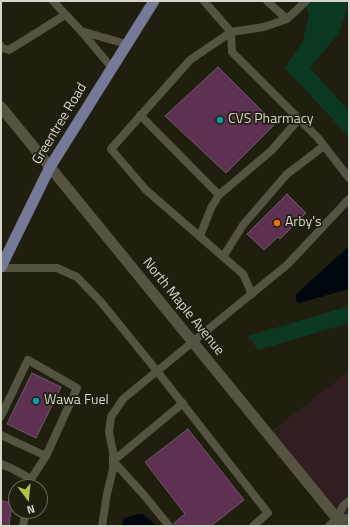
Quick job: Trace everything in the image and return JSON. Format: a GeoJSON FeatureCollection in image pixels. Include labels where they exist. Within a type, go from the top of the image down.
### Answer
{"type":"FeatureCollection","features":[{"type":"Feature","properties":{"kind":"main road","name":"Greentree Road"},"geometry":{"type":"LineString","coordinates":[[1,267],[4,254],[50,167],[154,1]]}},
{"type":"Feature","properties":{"kind":"main road","name":"North Maple Avenue"},"geometry":{"type":"LineString","coordinates":[[1,107],[192,342],[336,524]]}},
{"type":"Feature","properties":{"kind":"lane"},"geometry":{"type":"LineString","coordinates":[[53,1],[112,68]]}},
{"type":"Feature","properties":{"kind":"lane"},"geometry":{"type":"LineString","coordinates":[[204,1],[231,32],[232,52],[299,119],[324,146],[349,178]]}},
{"type":"Feature","properties":{"kind":"lane"},"geometry":{"type":"LineString","coordinates":[[267,1],[287,19]]}},
{"type":"Feature","properties":{"kind":"lane"},"geometry":{"type":"LineString","coordinates":[[252,294],[243,274],[146,190],[111,149],[190,60],[231,32],[264,27],[287,19],[306,1]]}},
{"type":"Feature","properties":{"kind":"lane"},"geometry":{"type":"LineString","coordinates":[[1,46],[2,48],[9,50],[65,15]]}},
{"type":"Feature","properties":{"kind":"lane"},"geometry":{"type":"LineString","coordinates":[[81,31],[126,44]]}},
{"type":"Feature","properties":{"kind":"lane"},"geometry":{"type":"LineString","coordinates":[[140,116],[219,195]]}},
{"type":"Feature","properties":{"kind":"lane"},"geometry":{"type":"LineString","coordinates":[[200,236],[211,208],[219,195],[272,150],[299,119]]}},
{"type":"Feature","properties":{"kind":"lane"},"geometry":{"type":"LineString","coordinates":[[224,257],[243,225],[287,174],[324,146]]}},
{"type":"Feature","properties":{"kind":"lane"},"geometry":{"type":"LineString","coordinates":[[102,526],[113,469],[109,432],[111,417],[123,399],[288,264],[349,199]]}},
{"type":"Feature","properties":{"kind":"lane"},"geometry":{"type":"LineString","coordinates":[[1,267],[57,268],[77,277],[101,302],[157,370],[268,513],[253,526]]}},
{"type":"Feature","properties":{"kind":"lane"},"geometry":{"type":"LineString","coordinates":[[1,416],[28,360],[77,388],[46,456],[32,479]]}},
{"type":"Feature","properties":{"kind":"lane"},"geometry":{"type":"LineString","coordinates":[[113,461],[182,403]]}},
{"type":"Feature","properties":{"kind":"lane"},"geometry":{"type":"LineString","coordinates":[[1,435],[46,456]]}},
{"type":"Feature","properties":{"kind":"lane"},"geometry":{"type":"LineString","coordinates":[[113,461],[144,495],[169,526]]}},
{"type":"Feature","properties":{"kind":"lane"},"geometry":{"type":"LineString","coordinates":[[1,464],[13,469],[25,479]]}},
{"type":"Feature","properties":{"kind":"lane"},"geometry":{"type":"LineString","coordinates":[[336,524],[343,506],[349,501]]}},
{"type":"Feature","properties":{"kind":"lane"},"geometry":{"type":"LineString","coordinates":[[336,524],[349,518]]}},
{"type":"Feature","properties":{"kind":"shaded area"},"geometry":{"type":"Polygon","coordinates":[[[349,246],[349,289],[299,303],[296,300],[296,294],[349,246]]]}},
{"type":"Feature","properties":{"kind":"shaded area"},"geometry":{"type":"Polygon","coordinates":[[[349,371],[349,526],[343,526],[268,434],[349,371]]]}},
{"type":"Feature","properties":{"kind":"shaded area"},"geometry":{"type":"Polygon","coordinates":[[[143,514],[157,526],[122,526],[124,518],[143,514]]]}},
{"type":"Feature","properties":{"kind":"green space"},"geometry":{"type":"Polygon","coordinates":[[[304,1],[345,1],[348,6],[339,33],[310,68],[349,111],[349,137],[285,68],[303,41],[309,14],[304,1]]]}},
{"type":"Feature","properties":{"kind":"green space"},"geometry":{"type":"Polygon","coordinates":[[[349,306],[349,323],[258,350],[248,336],[349,306]]]}},
{"type":"Feature","properties":{"kind":"building","name":"CVS Pharmacy"},"geometry":{"type":"Polygon","coordinates":[[[218,67],[275,124],[226,173],[165,116],[218,67]]]}},
{"type":"Feature","properties":{"kind":"building","name":"Arby's"},"geometry":{"type":"Polygon","coordinates":[[[287,194],[306,213],[280,239],[278,237],[264,250],[247,234],[287,194]]]}},
{"type":"Feature","properties":{"kind":"building","name":"Wawa Fuel"},"geometry":{"type":"Polygon","coordinates":[[[32,373],[61,387],[36,438],[7,424],[32,373]]]}},
{"type":"Feature","properties":{"kind":"building"},"geometry":{"type":"Polygon","coordinates":[[[188,429],[244,500],[211,526],[174,526],[174,523],[185,514],[145,462],[188,429]]]}},
{"type":"Feature","properties":{"kind":"building"},"geometry":{"type":"Polygon","coordinates":[[[1,501],[8,502],[8,519],[10,519],[9,526],[1,526],[1,501]]]}},
{"type":"Feature","properties":{"kind":"place","name":"CVS Pharmacy"},"geometry":{"type":"Point","coordinates":[220,120]}},
{"type":"Feature","properties":{"kind":"place","name":"Arby's"},"geometry":{"type":"Point","coordinates":[277,223]}},
{"type":"Feature","properties":{"kind":"place","name":"Wawa Fuel"},"geometry":{"type":"Point","coordinates":[36,401]}}]}
